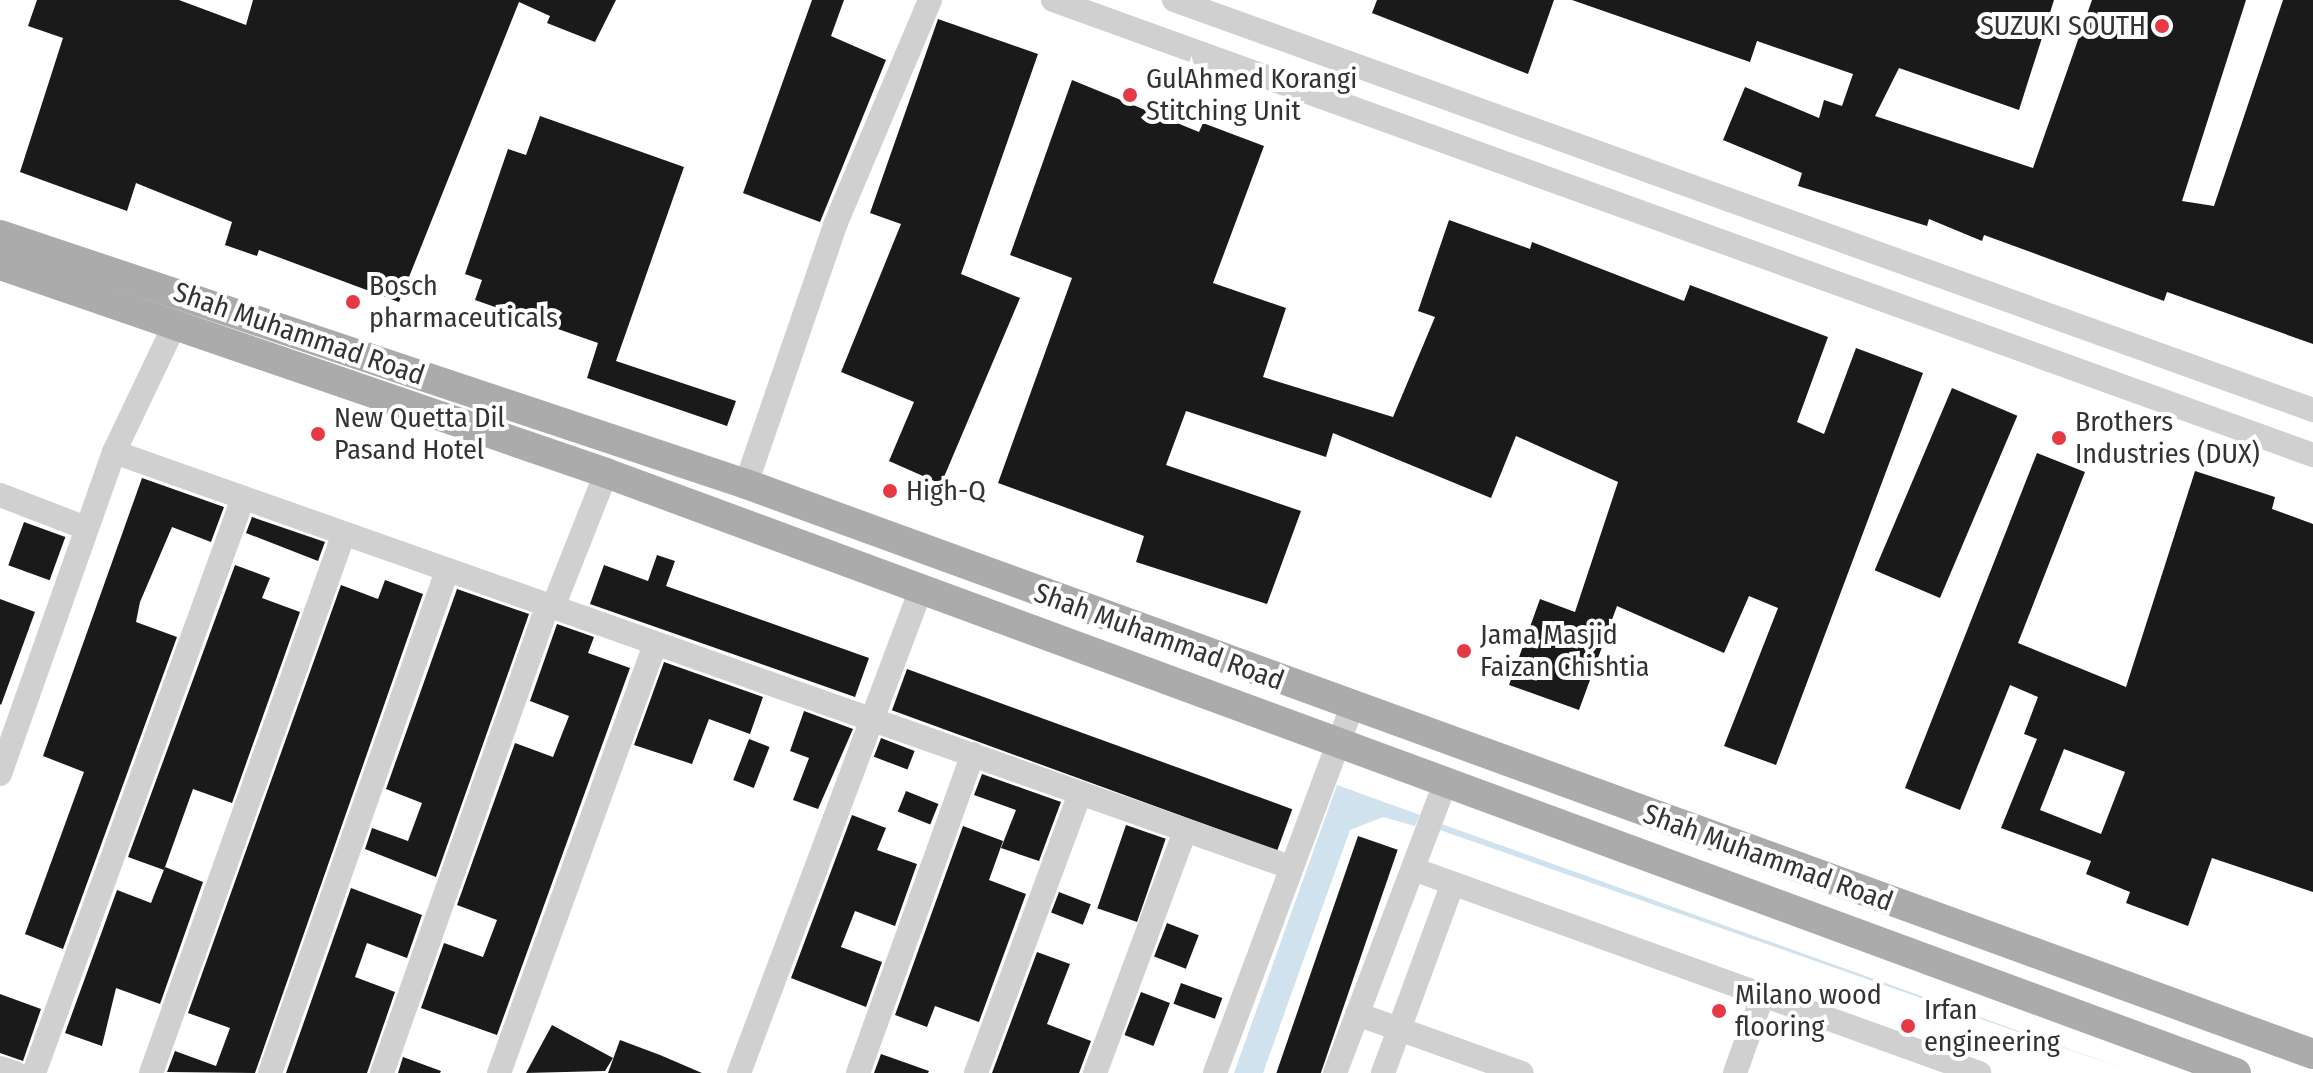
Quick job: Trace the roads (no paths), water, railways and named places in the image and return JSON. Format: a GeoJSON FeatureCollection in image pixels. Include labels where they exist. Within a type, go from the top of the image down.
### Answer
{"type":"FeatureCollection","features":[{"type":"Feature","properties":{"kind":"main road","name":"Shah Muhammad Road"},"geometry":{"type":"LineString","coordinates":[[0,235],[746,484],[1352,707],[2313,1054]]}},
{"type":"Feature","properties":{"kind":"main road","name":"Shah Muhammad Road"},"geometry":{"type":"LineString","coordinates":[[0,265],[606,473],[1338,744],[1437,805],[2236,1073]]}},
{"type":"Feature","properties":{"kind":"street"},"geometry":{"type":"LineString","coordinates":[[746,484],[835,225],[930,0]]}},
{"type":"Feature","properties":{"kind":"street"},"geometry":{"type":"LineString","coordinates":[[1053,0],[2313,455]]}},
{"type":"Feature","properties":{"kind":"street"},"geometry":{"type":"LineString","coordinates":[[1174,0],[1773,219],[2313,410]]}},
{"type":"Feature","properties":{"kind":"street"},"geometry":{"type":"LineString","coordinates":[[1761,255],[1773,219]]}},
{"type":"Feature","properties":{"kind":"street"},"geometry":{"type":"LineString","coordinates":[[1998,342],[2013,302]]}},
{"type":"Feature","properties":{"kind":"street"},"geometry":{"type":"LineString","coordinates":[[217,342],[234,330],[227,310]]}},
{"type":"Feature","properties":{"kind":"street"},"geometry":{"type":"LineString","coordinates":[[261,357],[253,338],[267,324]]}},
{"type":"Feature","properties":{"kind":"street"},"geometry":{"type":"LineString","coordinates":[[0,774],[114,452],[174,326]]}},
{"type":"Feature","properties":{"kind":"street"},"geometry":{"type":"LineString","coordinates":[[2214,420],[2229,380]]}},
{"type":"Feature","properties":{"kind":"street"},"geometry":{"type":"LineString","coordinates":[[114,452],[1290,867]]}},
{"type":"Feature","properties":{"kind":"street"},"geometry":{"type":"LineString","coordinates":[[382,1073],[551,606],[606,473]]}},
{"type":"Feature","properties":{"kind":"street"},"geometry":{"type":"LineString","coordinates":[[0,495],[86,528]]}},
{"type":"Feature","properties":{"kind":"street"},"geometry":{"type":"LineString","coordinates":[[34,1073],[243,498]]}},
{"type":"Feature","properties":{"kind":"street"},"geometry":{"type":"LineString","coordinates":[[151,1073],[344,533]]}},
{"type":"Feature","properties":{"kind":"street"},"geometry":{"type":"LineString","coordinates":[[270,1073],[447,571]]}},
{"type":"Feature","properties":{"kind":"street"},"geometry":{"type":"LineString","coordinates":[[739,1073],[868,717],[921,589]]}},
{"type":"Feature","properties":{"kind":"street"},"geometry":{"type":"LineString","coordinates":[[499,1073],[655,644]]}},
{"type":"Feature","properties":{"kind":"street"},"geometry":{"type":"LineString","coordinates":[[1215,1073],[1352,707]]}},
{"type":"Feature","properties":{"kind":"street"},"geometry":{"type":"LineString","coordinates":[[858,1073],[973,754]]}},
{"type":"Feature","properties":{"kind":"street"},"geometry":{"type":"LineString","coordinates":[[976,1073],[1080,793]]}},
{"type":"Feature","properties":{"kind":"street"},"geometry":{"type":"LineString","coordinates":[[1335,1073],[1437,805]]}},
{"type":"Feature","properties":{"kind":"street"},"geometry":{"type":"LineString","coordinates":[[1095,1073],[1185,831]]}},
{"type":"Feature","properties":{"kind":"street"},"geometry":{"type":"LineString","coordinates":[[1413,869],[1948,1068],[1979,1073]]}},
{"type":"Feature","properties":{"kind":"street"},"geometry":{"type":"LineString","coordinates":[[1383,1073],[1453,883]]}},
{"type":"Feature","properties":{"kind":"street"},"geometry":{"type":"LineString","coordinates":[[1735,1073],[1762,997]]}},
{"type":"Feature","properties":{"kind":"street"},"geometry":{"type":"LineString","coordinates":[[1357,1014],[1522,1073]]}},
{"type":"Feature","properties":{"kind":"street"},"geometry":{"type":"LineString","coordinates":[[0,1068],[15,1073]]}},
{"type":"Feature","properties":{"kind":"water"},"geometry":{"type":"Polygon","coordinates":[[[1337,785],[1420,815],[1415,826],[1383,817],[1350,830],[1263,1073],[1234,1073],[1337,785]]]}},
{"type":"Feature","properties":{"kind":"water"},"geometry":{"type":"Polygon","coordinates":[[[1436,822],[1701,917],[2136,1073],[1434,828],[1436,822]]]}},
{"type":"Feature","properties":{"kind":"place","name":"SUZUKI SOUTH"},"geometry":{"type":"Point","coordinates":[2162,26]}},
{"type":"Feature","properties":{"kind":"place","name":"GulAhmed Korangi Stitching Unit"},"geometry":{"type":"Point","coordinates":[1130,95]}},
{"type":"Feature","properties":{"kind":"place","name":"Bosch pharmaceuticals"},"geometry":{"type":"Point","coordinates":[353,302]}},
{"type":"Feature","properties":{"kind":"place","name":"New Quetta Dil Pasand Hotel"},"geometry":{"type":"Point","coordinates":[318,434]}},
{"type":"Feature","properties":{"kind":"place","name":"Brothers Industries (DUX)"},"geometry":{"type":"Point","coordinates":[2059,438]}},
{"type":"Feature","properties":{"kind":"place","name":"High-Q"},"geometry":{"type":"Point","coordinates":[890,491]}},
{"type":"Feature","properties":{"kind":"place","name":"Jama Masjid Faizan Chishtia"},"geometry":{"type":"Point","coordinates":[1464,651]}},
{"type":"Feature","properties":{"kind":"place","name":"Milano wood flooring"},"geometry":{"type":"Point","coordinates":[1719,1011]}},
{"type":"Feature","properties":{"kind":"place","name":"Irfan engineering"},"geometry":{"type":"Point","coordinates":[1908,1026]}}]}
